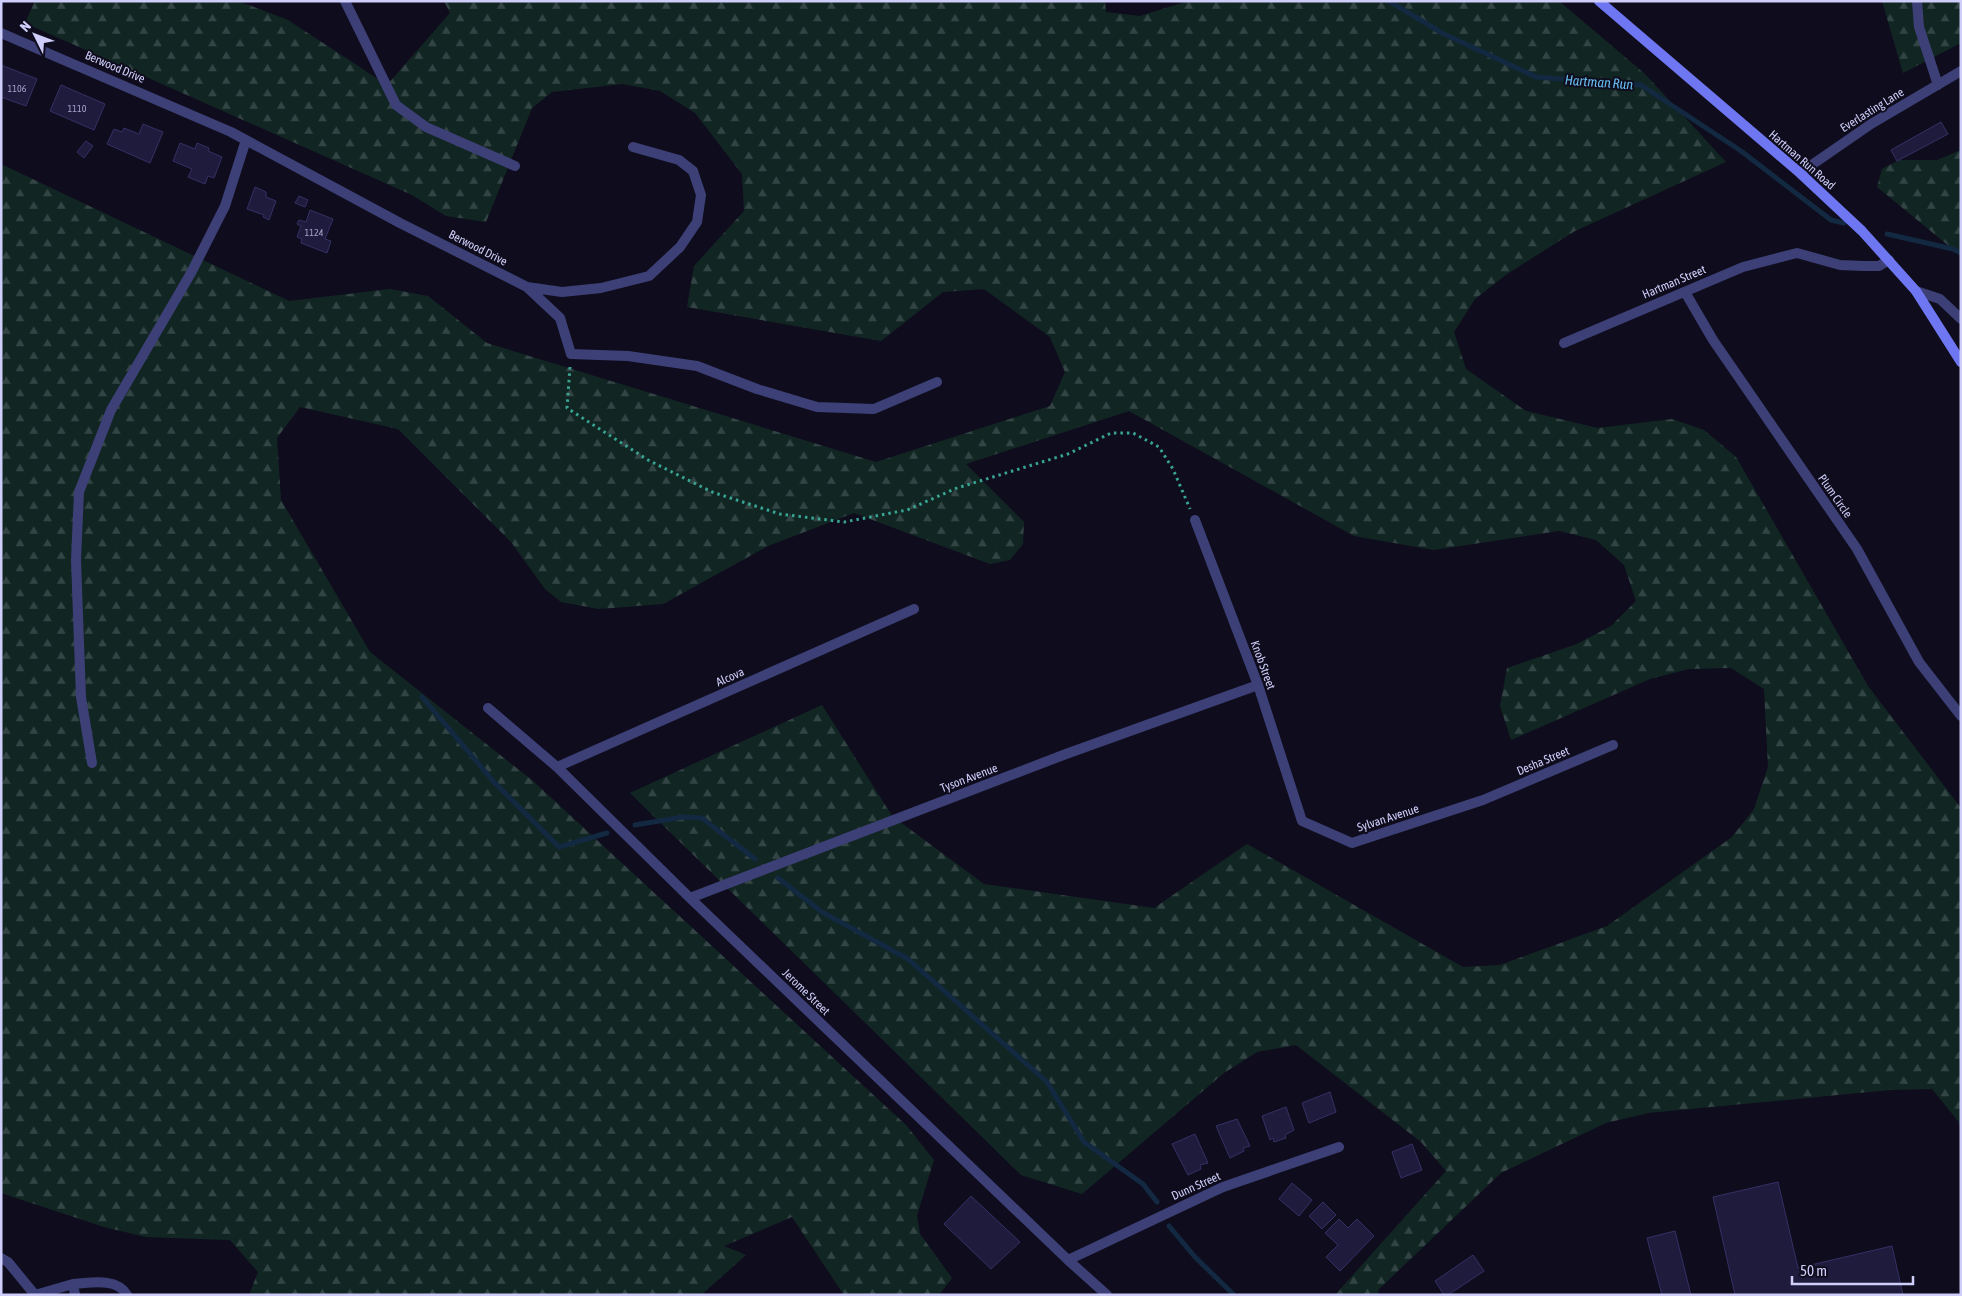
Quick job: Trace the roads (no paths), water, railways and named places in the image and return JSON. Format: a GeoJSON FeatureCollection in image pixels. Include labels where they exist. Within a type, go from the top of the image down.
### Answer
{"type":"FeatureCollection","features":[{"type":"Feature","properties":{"kind":"main road","name":"Hartman Run Road"},"geometry":{"type":"LineString","coordinates":[[1599,1],[1836,205],[1916,291],[1961,362]]}},
{"type":"Feature","properties":{"kind":"street"},"geometry":{"type":"LineString","coordinates":[[345,1],[396,105],[426,127],[515,166]]}},
{"type":"Feature","properties":{"kind":"street"},"geometry":{"type":"LineString","coordinates":[[1917,1],[1919,27],[1938,85]]}},
{"type":"Feature","properties":{"kind":"street","name":"Berwood Drive"},"geometry":{"type":"LineString","coordinates":[[1,33],[110,78],[246,140],[527,287],[560,318],[571,354],[628,356],[697,366],[757,389],[817,407],[874,409],[937,382]]}},
{"type":"Feature","properties":{"kind":"street","name":"Everlasting Lane"},"geometry":{"type":"LineString","coordinates":[[1800,174],[1871,124],[1961,71]]}},
{"type":"Feature","properties":{"kind":"street"},"geometry":{"type":"LineString","coordinates":[[92,763],[81,696],[76,560],[79,492],[111,410],[191,273],[225,206],[246,140]]}},
{"type":"Feature","properties":{"kind":"street"},"geometry":{"type":"LineString","coordinates":[[527,287],[562,292],[601,288],[649,276],[680,247],[697,222],[701,195],[693,172],[679,160],[633,147]]}},
{"type":"Feature","properties":{"kind":"street","name":"Hartman Street"},"geometry":{"type":"LineString","coordinates":[[1564,343],[1743,266],[1797,253],[1840,265],[1879,266],[1889,260]]}},
{"type":"Feature","properties":{"kind":"street"},"geometry":{"type":"LineString","coordinates":[[1916,291],[1940,299],[1961,319]]}},
{"type":"Feature","properties":{"kind":"street","name":"Plum Circle"},"geometry":{"type":"LineString","coordinates":[[1685,292],[1713,340],[1857,549],[1919,662],[1961,716]]}},
{"type":"Feature","properties":{"kind":"street","name":"Knob Street"},"geometry":{"type":"LineString","coordinates":[[1195,520],[1258,686],[1302,821]]}},
{"type":"Feature","properties":{"kind":"street","name":"Alcova"},"geometry":{"type":"LineString","coordinates":[[557,766],[914,610]]}},
{"type":"Feature","properties":{"kind":"street","name":"Tyson Avenue"},"geometry":{"type":"LineString","coordinates":[[690,898],[1066,754],[1258,686]]}},
{"type":"Feature","properties":{"kind":"street","name":"Jerome Street"},"geometry":{"type":"LineString","coordinates":[[488,708],[557,766],[690,898],[1068,1260],[1107,1295]]}},
{"type":"Feature","properties":{"kind":"street","name":"Desha Street"},"geometry":{"type":"LineString","coordinates":[[1483,800],[1613,745]]}},
{"type":"Feature","properties":{"kind":"street","name":"Sylvan Avenue"},"geometry":{"type":"LineString","coordinates":[[1302,821],[1352,843],[1483,800]]}},
{"type":"Feature","properties":{"kind":"street","name":"Dunn Street"},"geometry":{"type":"LineString","coordinates":[[1068,1260],[1223,1187],[1339,1147]]}},
{"type":"Feature","properties":{"kind":"street"},"geometry":{"type":"LineString","coordinates":[[1,1258],[8,1262],[35,1295],[109,1282],[126,1292],[127,1295]]}},
{"type":"Feature","properties":{"kind":"waterway","name":"Hartman Run"},"geometry":{"type":"LineString","coordinates":[[1389,1],[1442,33],[1536,77],[1641,85],[1741,151],[1831,220],[1844,223]]}},
{"type":"Feature","properties":{"kind":"waterway","name":"Hartman Run"},"geometry":{"type":"LineString","coordinates":[[1887,234],[1953,249],[1961,253]]}},
{"type":"Feature","properties":{"kind":"waterway"},"geometry":{"type":"LineString","coordinates":[[422,697],[494,782],[559,847],[607,833]]}},
{"type":"Feature","properties":{"kind":"waterway"},"geometry":{"type":"LineString","coordinates":[[635,825],[683,817],[702,818],[755,859]]}},
{"type":"Feature","properties":{"kind":"waterway"},"geometry":{"type":"LineString","coordinates":[[778,878],[822,912],[908,959],[1047,1082],[1084,1142],[1143,1184],[1157,1202]]}},
{"type":"Feature","properties":{"kind":"waterway"},"geometry":{"type":"LineString","coordinates":[[1169,1226],[1195,1257],[1234,1295]]}}]}
